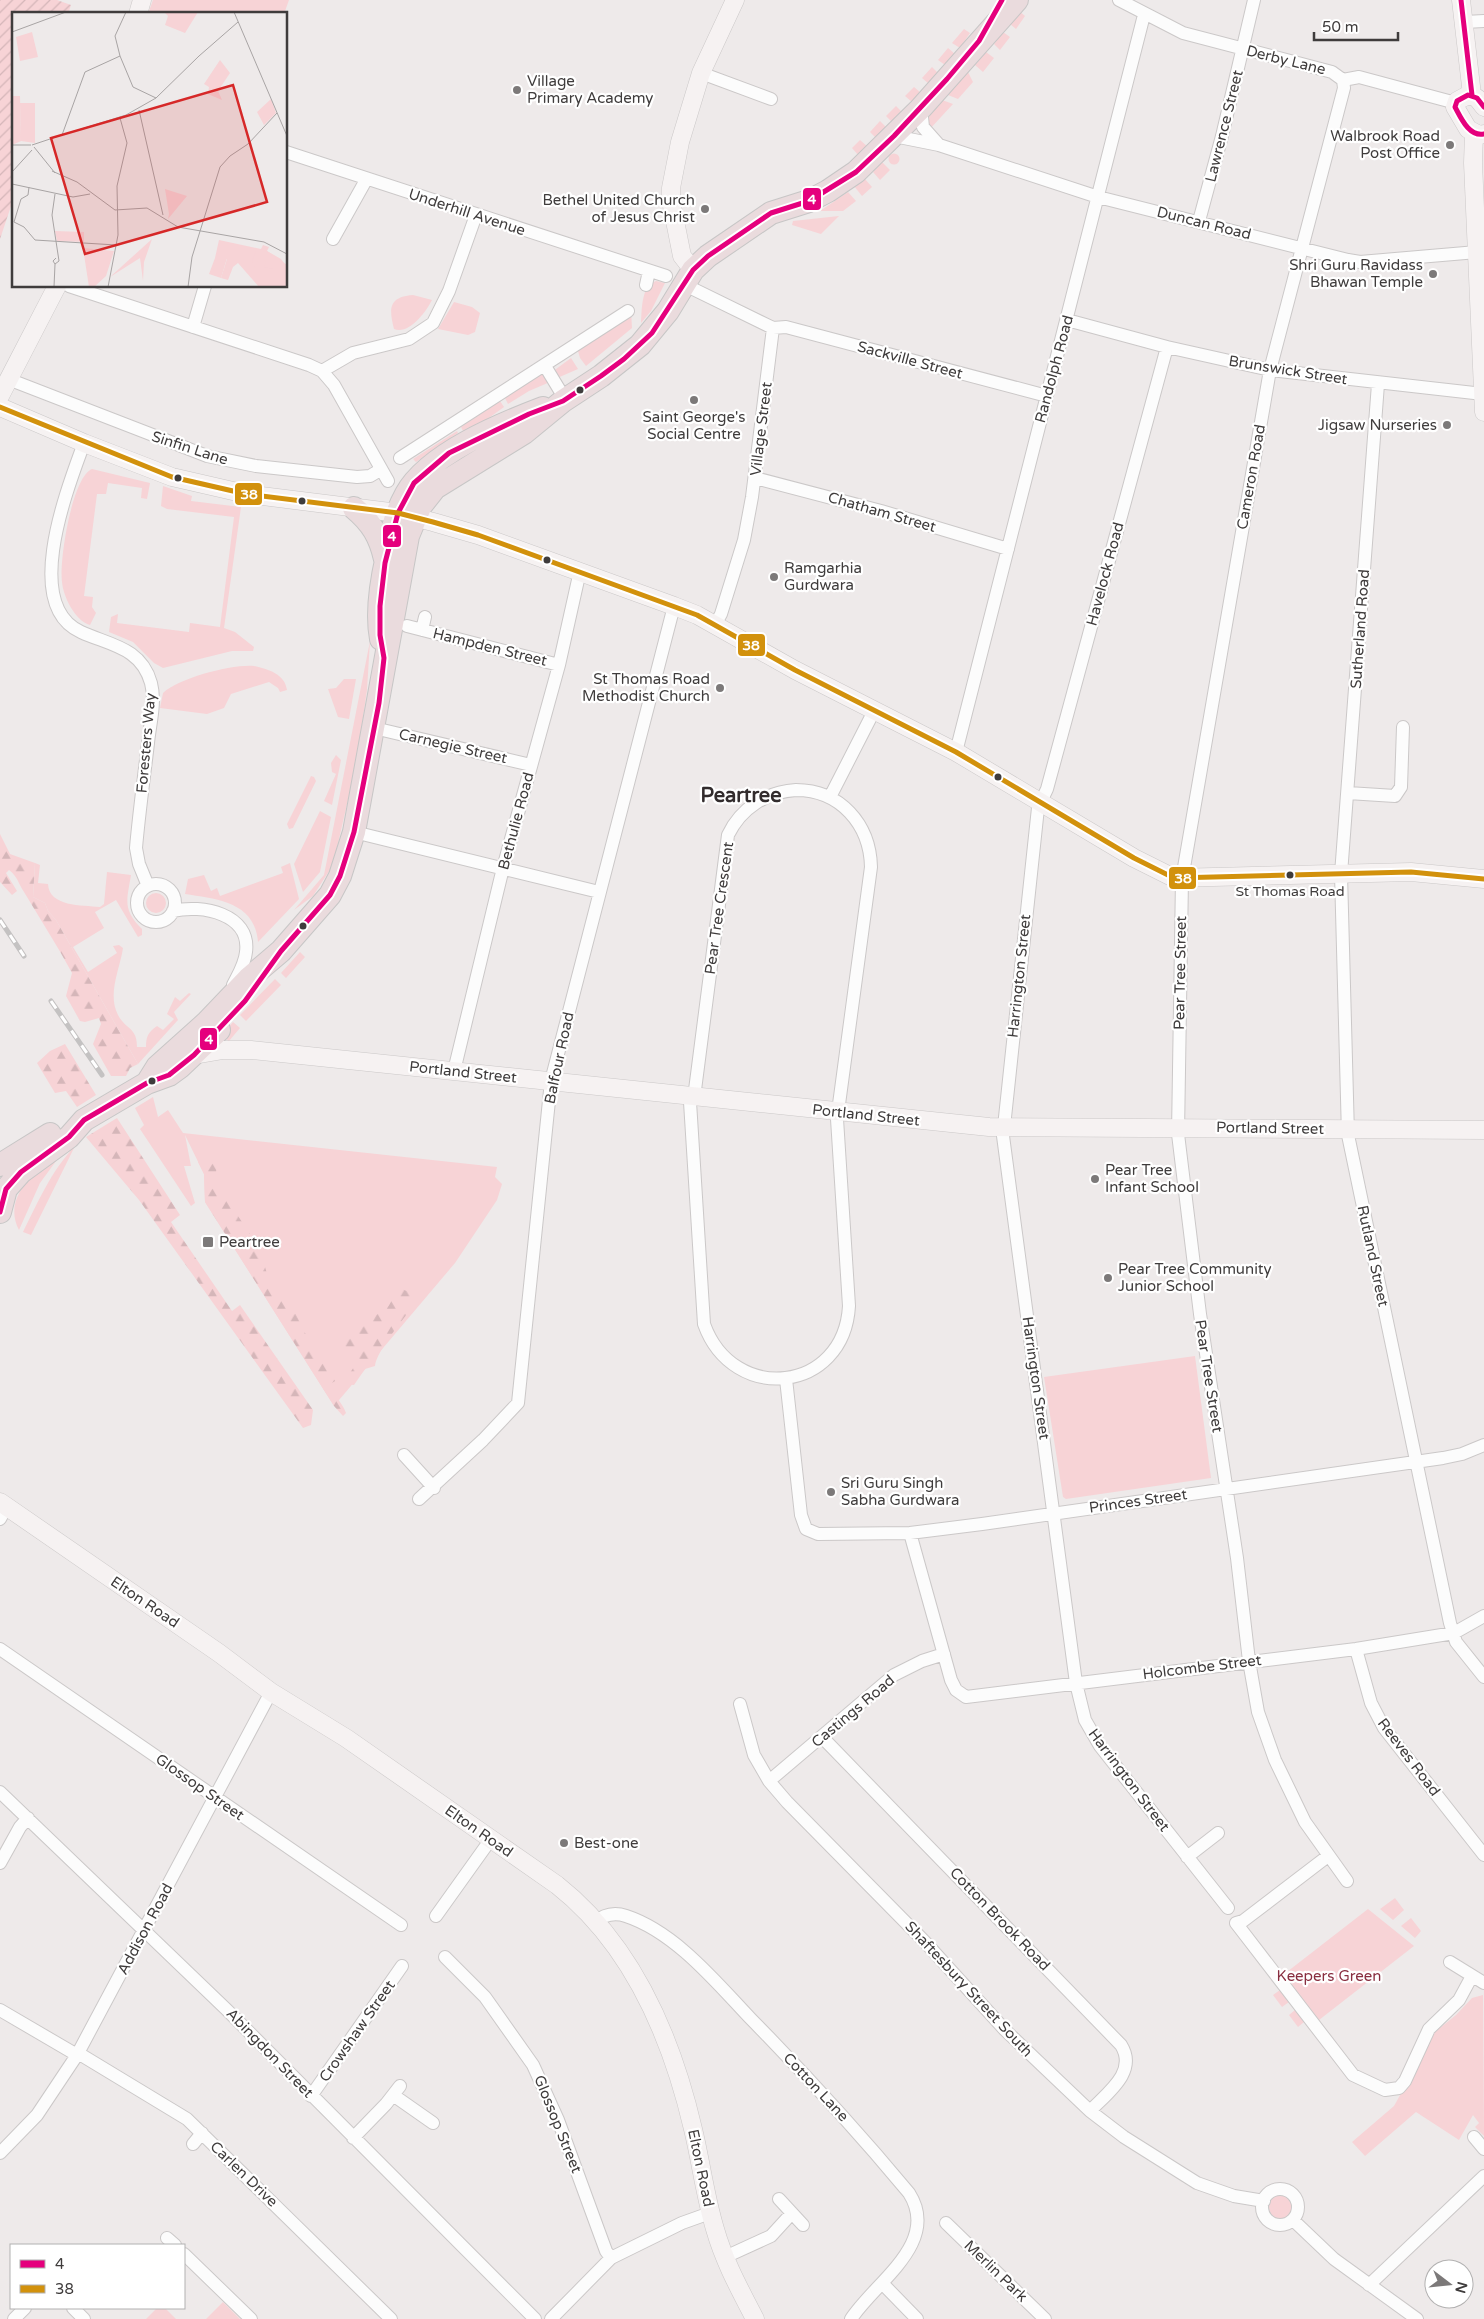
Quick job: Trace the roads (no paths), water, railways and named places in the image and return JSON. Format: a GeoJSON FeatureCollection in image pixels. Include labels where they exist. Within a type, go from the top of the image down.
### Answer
{"type":"FeatureCollection","features":[{"type":"Feature","properties":{"kind":"highway"},"geometry":{"type":"LineString","coordinates":[[979,41],[1002,0]]}},
{"type":"Feature","properties":{"kind":"highway"},"geometry":{"type":"LineString","coordinates":[[384,658],[380,635],[380,606],[385,563],[406,515],[435,488],[524,433],[564,400],[616,365],[640,345],[668,310],[681,277],[722,244],[771,213],[809,201],[842,182],[894,136],[921,108],[1017,0]]}},
{"type":"Feature","properties":{"kind":"highway"},"geometry":{"type":"LineString","coordinates":[[354,508],[367,519],[377,533],[385,563]]}},
{"type":"Feature","properties":{"kind":"highway"},"geometry":{"type":"LineString","coordinates":[[0,1165],[64,1126],[84,1120],[147,1083],[151,1074],[214,1035],[245,1002],[281,951],[330,895],[343,870],[354,832],[374,728],[384,658],[396,605],[408,536],[406,515]]}},
{"type":"Feature","properties":{"kind":"highway"},"geometry":{"type":"LineString","coordinates":[[184,1054],[221,1007],[248,979],[281,951]]}},
{"type":"Feature","properties":{"kind":"highway"},"geometry":{"type":"LineString","coordinates":[[0,1212],[6,1189],[21,1172],[69,1136],[84,1120]]}},
{"type":"Feature","properties":{"kind":"street"},"geometry":{"type":"LineString","coordinates":[[735,0],[701,73],[680,142],[671,188],[671,201],[682,256],[681,277],[773,328]]}},
{"type":"Feature","properties":{"kind":"street","name":"Derby Lane"},"geometry":{"type":"LineString","coordinates":[[1119,0],[1183,33],[1332,72],[1343,80],[1364,78],[1470,102]]}},
{"type":"Feature","properties":{"kind":"street","name":"Lawrence Street"},"geometry":{"type":"LineString","coordinates":[[1199,221],[1254,0]]}},
{"type":"Feature","properties":{"kind":"street"},"geometry":{"type":"LineString","coordinates":[[1461,0],[1470,102],[1457,112],[1481,134],[1478,159],[1477,252],[1484,412]]}},
{"type":"Feature","properties":{"kind":"street","name":"Randolph Road"},"geometry":{"type":"LineString","coordinates":[[956,752],[1144,14]]}},
{"type":"Feature","properties":{"kind":"street"},"geometry":{"type":"LineString","coordinates":[[1464,22],[1484,21]]}},
{"type":"Feature","properties":{"kind":"street"},"geometry":{"type":"LineString","coordinates":[[701,73],[771,99]]}},
{"type":"Feature","properties":{"kind":"street","name":"Cameron Road"},"geometry":{"type":"LineString","coordinates":[[1182,879],[1270,370],[1344,88],[1343,80]]}},
{"type":"Feature","properties":{"kind":"street"},"geometry":{"type":"LineString","coordinates":[[921,108],[923,127],[939,145]]}},
{"type":"Feature","properties":{"kind":"street","name":"Duncan Road"},"geometry":{"type":"LineString","coordinates":[[894,136],[939,145],[1098,197],[1360,262],[1477,252]]}},
{"type":"Feature","properties":{"kind":"street","name":"Underhill Avenue"},"geometry":{"type":"LineString","coordinates":[[288,153],[366,180],[649,271],[681,277]]}},
{"type":"Feature","properties":{"kind":"street"},"geometry":{"type":"LineString","coordinates":[[333,239],[366,180]]}},
{"type":"Feature","properties":{"kind":"street"},"geometry":{"type":"LineString","coordinates":[[322,371],[354,353],[408,339],[433,323],[449,291],[476,215]]}},
{"type":"Feature","properties":{"kind":"street"},"geometry":{"type":"LineString","coordinates":[[646,286],[649,271]]}},
{"type":"Feature","properties":{"kind":"street"},"geometry":{"type":"LineString","coordinates":[[0,396],[6,376],[56,288]]}},
{"type":"Feature","properties":{"kind":"street"},"geometry":{"type":"LineString","coordinates":[[75,288],[309,364],[322,371],[334,385],[388,482]]}},
{"type":"Feature","properties":{"kind":"street"},"geometry":{"type":"LineString","coordinates":[[194,327],[204,288]]}},
{"type":"Feature","properties":{"kind":"street"},"geometry":{"type":"LineString","coordinates":[[400,458],[628,311]]}},
{"type":"Feature","properties":{"kind":"street","name":"Brunswick Street"},"geometry":{"type":"LineString","coordinates":[[1067,320],[1167,347],[1270,370],[1378,384],[1483,394]]}},
{"type":"Feature","properties":{"kind":"street","name":"Sackville Street"},"geometry":{"type":"LineString","coordinates":[[773,328],[786,327],[1047,396]]}},
{"type":"Feature","properties":{"kind":"street","name":"Village Street"},"geometry":{"type":"LineString","coordinates":[[715,625],[721,614],[744,540],[755,478],[773,328]]}},
{"type":"Feature","properties":{"kind":"street","name":"Havelock Road"},"geometry":{"type":"LineString","coordinates":[[1041,801],[1047,789],[1167,347]]}},
{"type":"Feature","properties":{"kind":"street"},"geometry":{"type":"LineString","coordinates":[[545,366],[564,400]]}},
{"type":"Feature","properties":{"kind":"street","name":"Sinfin Lane"},"geometry":{"type":"LineString","coordinates":[[6,376],[187,450],[230,462],[357,476],[370,476],[380,470]]}},
{"type":"Feature","properties":{"kind":"street","name":"Sutherland Road"},"geometry":{"type":"LineString","coordinates":[[1341,874],[1378,384]]}},
{"type":"Feature","properties":{"kind":"street","name":"Sinfin Lane"},"geometry":{"type":"LineString","coordinates":[[0,407],[84,443],[172,477],[211,488],[263,497],[406,515],[478,535],[674,606],[715,625]]}},
{"type":"Feature","properties":{"kind":"street","name":"Foresters Way"},"geometry":{"type":"LineString","coordinates":[[84,443],[60,512],[53,553],[53,591],[57,608],[73,628],[132,653],[145,669],[151,683],[152,711],[136,848],[139,864],[148,886]]}},
{"type":"Feature","properties":{"kind":"street","name":"Chatham Street"},"geometry":{"type":"LineString","coordinates":[[755,478],[872,509],[1008,549]]}},
{"type":"Feature","properties":{"kind":"street","name":"Bethulie Road"},"geometry":{"type":"LineString","coordinates":[[454,1071],[503,868],[559,665],[580,571]]}},
{"type":"Feature","properties":{"kind":"street","name":"Balfour Road"},"geometry":{"type":"LineString","coordinates":[[419,1499],[434,1488],[518,1403],[523,1372],[526,1315],[551,1081],[674,606]]}},
{"type":"Feature","properties":{"kind":"street","name":"Hampden Street"},"geometry":{"type":"LineString","coordinates":[[407,626],[423,624],[559,665]]}},
{"type":"Feature","properties":{"kind":"street"},"geometry":{"type":"LineString","coordinates":[[715,625],[874,711],[956,752],[1141,862],[1167,875],[1182,879],[1411,872],[1484,879]]}},
{"type":"Feature","properties":{"kind":"street"},"geometry":{"type":"LineString","coordinates":[[830,797],[874,711]]}},
{"type":"Feature","properties":{"kind":"street"},"geometry":{"type":"LineString","coordinates":[[1348,793],[1395,796],[1401,787],[1403,727]]}},
{"type":"Feature","properties":{"kind":"street","name":"Carnegie Street"},"geometry":{"type":"LineString","coordinates":[[374,728],[531,765]]}},
{"type":"Feature","properties":{"kind":"street","name":"Pear Tree Crescent"},"geometry":{"type":"LineString","coordinates":[[808,790],[830,797],[856,819],[864,834],[871,859],[837,1119],[849,1306],[848,1320],[839,1341],[821,1364],[806,1373],[786,1379],[759,1377],[736,1367],[721,1356],[704,1324],[691,1112],[693,1096],[724,852],[731,828],[752,805],[773,794],[808,790]]}},
{"type":"Feature","properties":{"kind":"street","name":"Harrington Street"},"geometry":{"type":"LineString","coordinates":[[1041,801],[1036,814],[1003,1136],[1055,1513],[1076,1683],[1085,1720],[1100,1746],[1228,1908]]}},
{"type":"Feature","properties":{"kind":"street"},"geometry":{"type":"LineString","coordinates":[[354,832],[599,892]]}},
{"type":"Feature","properties":{"kind":"street","name":"Rutland Street"},"geometry":{"type":"LineString","coordinates":[[1341,874],[1348,1129],[1416,1461],[1456,1642],[1484,1677]]}},
{"type":"Feature","properties":{"kind":"street","name":"Pear Tree Street"},"geometry":{"type":"LineString","coordinates":[[1182,879],[1178,1127],[1200,1314],[1227,1489],[1249,1661],[1258,1712],[1275,1760],[1305,1822],[1347,1881]]}},
{"type":"Feature","properties":{"kind":"street"},"geometry":{"type":"LineString","coordinates":[[160,884],[170,890],[174,896],[173,911],[167,918],[158,922],[143,916],[138,907],[138,900],[143,890],[148,886],[160,884]]}},
{"type":"Feature","properties":{"kind":"street"},"geometry":{"type":"LineString","coordinates":[[173,911],[183,909],[208,911],[228,916],[240,927],[244,934],[246,952],[240,970],[221,1007]]}},
{"type":"Feature","properties":{"kind":"street","name":"Portland Street"},"geometry":{"type":"LineString","coordinates":[[214,1035],[224,1043],[251,1050]]}},
{"type":"Feature","properties":{"kind":"street","name":"Portland Street"},"geometry":{"type":"LineString","coordinates":[[184,1054],[223,1050],[251,1050],[981,1127],[1484,1130]]}},
{"type":"Feature","properties":{"kind":"street","name":"Princes Street"},"geometry":{"type":"LineString","coordinates":[[786,1379],[801,1515],[803,1524],[810,1532],[910,1533],[1462,1454],[1484,1445]]}},
{"type":"Feature","properties":{"kind":"street"},"geometry":{"type":"LineString","coordinates":[[404,1455],[434,1488]]}},
{"type":"Feature","properties":{"kind":"street","name":"Elton Road"},"geometry":{"type":"LineString","coordinates":[[2,1509],[219,1653],[271,1692],[346,1738],[566,1892],[594,1923],[636,1979],[665,2038],[684,2090],[710,2213],[725,2257],[756,2319]]}},
{"type":"Feature","properties":{"kind":"street","name":"Holcombe Street"},"geometry":{"type":"LineString","coordinates":[[910,1533],[954,1688],[966,1697],[1356,1649],[1454,1633],[1484,1616]]}},
{"type":"Feature","properties":{"kind":"street","name":"Glossop Street"},"geometry":{"type":"LineString","coordinates":[[0,1649],[401,1925]]}},
{"type":"Feature","properties":{"kind":"street","name":"Reeves Road"},"geometry":{"type":"LineString","coordinates":[[1356,1649],[1371,1703],[1384,1728],[1484,1855]]}},
{"type":"Feature","properties":{"kind":"street","name":"Castings Road"},"geometry":{"type":"LineString","coordinates":[[769,1780],[894,1675],[922,1661],[944,1654]]}},
{"type":"Feature","properties":{"kind":"street","name":"Addison Road"},"geometry":{"type":"LineString","coordinates":[[0,2153],[37,2115],[77,2054],[271,1692]]}},
{"type":"Feature","properties":{"kind":"street","name":"Shaftesbury Street South"},"geometry":{"type":"LineString","coordinates":[[740,1704],[752,1751],[769,1780],[787,1802],[925,1942],[1011,2036],[1090,2111],[1124,2137],[1197,2183],[1234,2196],[1264,2201]]}},
{"type":"Feature","properties":{"kind":"street","name":"Cotton Brook Road"},"geometry":{"type":"LineString","coordinates":[[822,1736],[1121,2045],[1127,2057],[1125,2072],[1090,2111]]}},
{"type":"Feature","properties":{"kind":"street","name":"Abingdon Street"},"geometry":{"type":"LineString","coordinates":[[0,1792],[145,1929],[535,2319]]}},
{"type":"Feature","properties":{"kind":"street"},"geometry":{"type":"LineString","coordinates":[[0,1863],[20,1827],[28,1818]]}},
{"type":"Feature","properties":{"kind":"street"},"geometry":{"type":"LineString","coordinates":[[1187,1857],[1218,1833]]}},
{"type":"Feature","properties":{"kind":"street"},"geometry":{"type":"LineString","coordinates":[[436,1916],[491,1839]]}},
{"type":"Feature","properties":{"kind":"street"},"geometry":{"type":"LineString","coordinates":[[1328,1856],[1239,1922],[1353,2075],[1384,2090],[1399,2088],[1405,2081],[1429,2029],[1460,2000],[1472,1976]]}},
{"type":"Feature","properties":{"kind":"street","name":"Cotton Lane"},"geometry":{"type":"LineString","coordinates":[[594,1923],[602,1917],[609,1915],[626,1916],[662,1934],[690,1957],[821,2091],[910,2193],[918,2211],[916,2235],[912,2244],[851,2319]]}},
{"type":"Feature","properties":{"kind":"street","name":"Glossop Street"},"geometry":{"type":"LineString","coordinates":[[445,1957],[485,1997],[533,2065],[558,2120],[606,2251],[611,2258]]}},
{"type":"Feature","properties":{"kind":"street"},"geometry":{"type":"LineString","coordinates":[[1450,1962],[1484,1984]]}},
{"type":"Feature","properties":{"kind":"street","name":"Crowshaw Street"},"geometry":{"type":"LineString","coordinates":[[311,2096],[402,1966]]}},
{"type":"Feature","properties":{"kind":"street","name":"Carlen Drive"},"geometry":{"type":"LineString","coordinates":[[0,2010],[187,2119],[391,2319]]}},
{"type":"Feature","properties":{"kind":"street"},"geometry":{"type":"LineString","coordinates":[[353,2138],[396,2090],[432,2123]]}},
{"type":"Feature","properties":{"kind":"street"},"geometry":{"type":"LineString","coordinates":[[193,2144],[202,2133]]}},
{"type":"Feature","properties":{"kind":"street"},"geometry":{"type":"LineString","coordinates":[[1474,2137],[1484,2148]]}},
{"type":"Feature","properties":{"kind":"street"},"geometry":{"type":"LineString","coordinates":[[1369,2285],[1484,2176]]}},
{"type":"Feature","properties":{"kind":"street"},"geometry":{"type":"LineString","coordinates":[[1276,2189],[1282,2189],[1292,2193],[1299,2206],[1293,2220],[1281,2226],[1270,2223],[1263,2214],[1264,2201],[1266,2196],[1276,2189]]}},
{"type":"Feature","properties":{"kind":"street"},"geometry":{"type":"LineString","coordinates":[[779,2199],[802,2225]]}},
{"type":"Feature","properties":{"kind":"street"},"geometry":{"type":"LineString","coordinates":[[551,2319],[611,2258],[682,2223],[710,2213]]}},
{"type":"Feature","properties":{"kind":"street"},"geometry":{"type":"LineString","coordinates":[[725,2257],[771,2236],[792,2213]]}},
{"type":"Feature","properties":{"kind":"street"},"geometry":{"type":"LineString","coordinates":[[1293,2220],[1334,2259],[1417,2319]]}},
{"type":"Feature","properties":{"kind":"street","name":"Merlin Park"},"geometry":{"type":"LineString","coordinates":[[946,2223],[1045,2319]]}},
{"type":"Feature","properties":{"kind":"street"},"geometry":{"type":"LineString","coordinates":[[185,2255],[251,2319]]}},
{"type":"Feature","properties":{"kind":"street"},"geometry":{"type":"LineString","coordinates":[[882,2283],[917,2319]]}},
{"type":"Feature","properties":{"kind":"street"},"geometry":{"type":"LineString","coordinates":[[14,2319],[24,2309]]}},
{"type":"Feature","properties":{"kind":"street"},"geometry":{"type":"LineString","coordinates":[[74,2309],[84,2319]]}},
{"type":"Feature","properties":{"kind":"railway"},"geometry":{"type":"LineString","coordinates":[[0,920],[24,956]]}},
{"type":"Feature","properties":{"kind":"railway"},"geometry":{"type":"LineString","coordinates":[[51,1001],[102,1075]]}},
{"type":"Feature","properties":{"kind":"place","name":"Village Primary Academy"},"geometry":{"type":"Point","coordinates":[517,90]}},
{"type":"Feature","properties":{"kind":"place","name":"Walbrook Road Post Office"},"geometry":{"type":"Point","coordinates":[1450,145]}},
{"type":"Feature","properties":{"kind":"place","name":"Bethel United Church of Jesus Christ"},"geometry":{"type":"Point","coordinates":[705,209]}},
{"type":"Feature","properties":{"kind":"place","name":"Shri Guru Ravidass Bhawan Temple"},"geometry":{"type":"Point","coordinates":[1433,274]}},
{"type":"Feature","properties":{"kind":"place","name":"Saint George's Social Centre"},"geometry":{"type":"Point","coordinates":[694,400]}},
{"type":"Feature","properties":{"kind":"place","name":"Jigsaw Nurseries"},"geometry":{"type":"Point","coordinates":[1447,425]}},
{"type":"Feature","properties":{"kind":"place","name":"Ramgarhia Gurdwara"},"geometry":{"type":"Point","coordinates":[774,577]}},
{"type":"Feature","properties":{"kind":"place","name":"St Thomas Road Methodist Church"},"geometry":{"type":"Point","coordinates":[720,688]}},
{"type":"Feature","properties":{"kind":"place","name":"St Thomas Road"},"geometry":{"type":"Point","coordinates":[1290,875]}},
{"type":"Feature","properties":{"kind":"place","name":"Pear Tree Infant School"},"geometry":{"type":"Point","coordinates":[1095,1179]}},
{"type":"Feature","properties":{"kind":"place","name":"Peartree"},"geometry":{"type":"Point","coordinates":[208,1242]}},
{"type":"Feature","properties":{"kind":"place","name":"Pear Tree Community Junior School"},"geometry":{"type":"Point","coordinates":[1108,1278]}},
{"type":"Feature","properties":{"kind":"place","name":"Sri Guru Singh Sabha Gurdwara"},"geometry":{"type":"Point","coordinates":[831,1492]}},
{"type":"Feature","properties":{"kind":"place","name":"Best-one"},"geometry":{"type":"Point","coordinates":[564,1843]}},
{"type":"Feature","properties":{"kind":"district","name":"Peartree"},"geometry":{"type":"Point","coordinates":[741,796]}},
{"type":"Feature","properties":{"kind":"park label","name":"Keepers Green"},"geometry":{"type":"Point","coordinates":[1329,1976]}}]}
